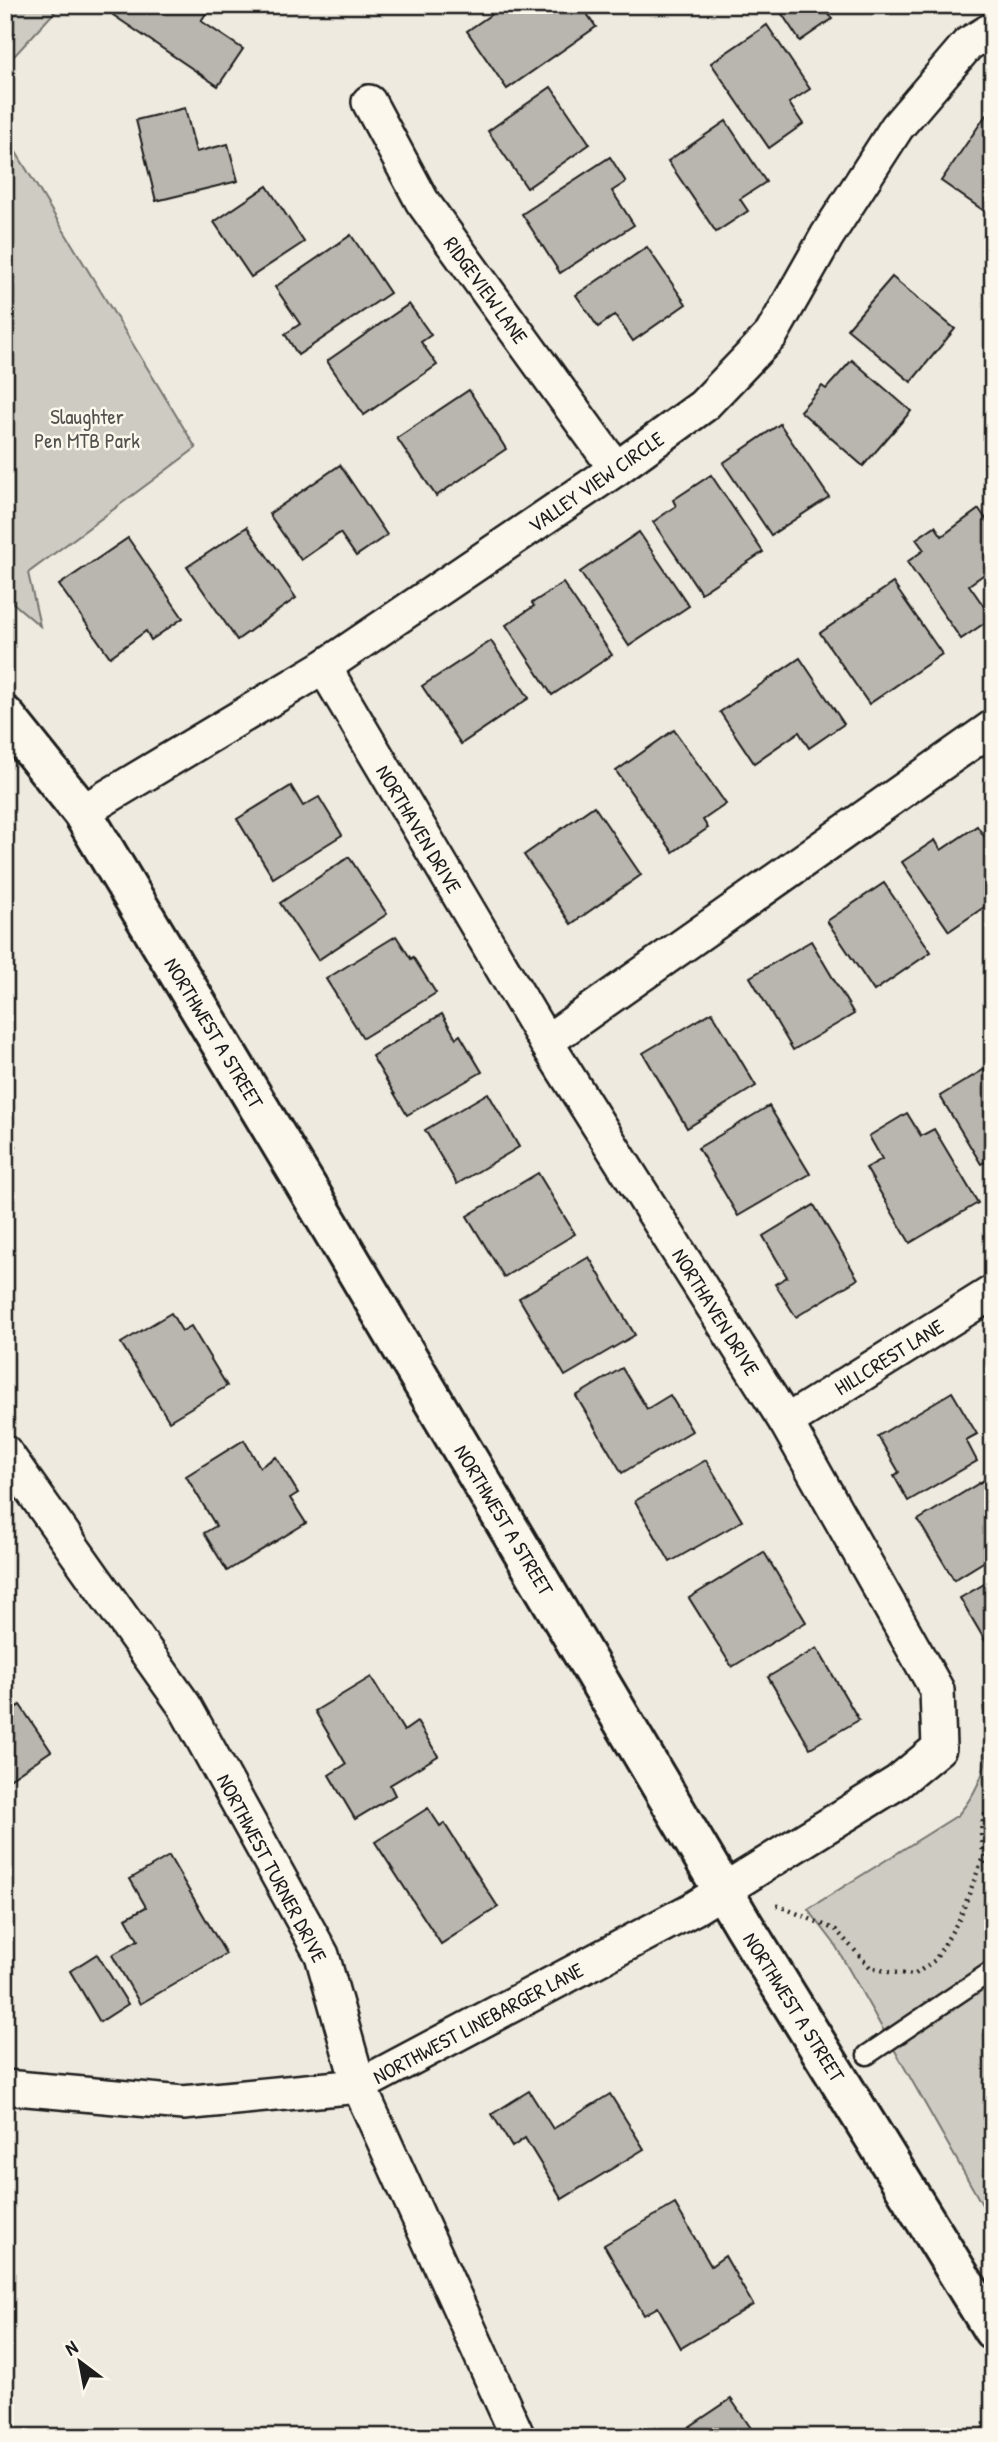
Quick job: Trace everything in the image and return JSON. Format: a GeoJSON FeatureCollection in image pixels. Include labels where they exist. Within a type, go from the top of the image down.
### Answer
{"type":"FeatureCollection","features":[{"type":"Feature","properties":{"kind":"street","name":"VALLEY VIEW CIRCLE"},"geometry":{"type":"LineString","coordinates":[[82,812],[324,667],[616,469],[703,406],[771,335],[827,236],[897,127],[968,44],[993,29]]}},
{"type":"Feature","properties":{"kind":"street","name":"RIDGEVIEW LANE"},"geometry":{"type":"LineString","coordinates":[[369,102],[422,201],[616,469]]}},
{"type":"Feature","properties":{"kind":"street","name":"NORTHAVEN DRIVE"},"geometry":{"type":"LineString","coordinates":[[324,667],[546,1042],[786,1422],[937,1690],[939,1748],[898,1782],[723,1889]]}},
{"type":"Feature","properties":{"kind":"street","name":"NORTHWEST A STREET"},"geometry":{"type":"LineString","coordinates":[[5,716],[82,812],[723,1889],[993,2330]]}},
{"type":"Feature","properties":{"kind":"street"},"geometry":{"type":"LineString","coordinates":[[546,1042],[993,727]]}},
{"type":"Feature","properties":{"kind":"street","name":"HILLCREST LANE"},"geometry":{"type":"LineString","coordinates":[[786,1422],[993,1292]]}},
{"type":"Feature","properties":{"kind":"street","name":"NORTHWEST TURNER DRIVE"},"geometry":{"type":"LineString","coordinates":[[5,1452],[190,1717],[322,1955],[359,2086],[518,2437]]}},
{"type":"Feature","properties":{"kind":"street","name":"NORTHWEST LINEBARGER LANE"},"geometry":{"type":"LineString","coordinates":[[5,2087],[183,2104],[359,2086],[693,1909],[723,1889]]}},
{"type":"Feature","properties":{"kind":"lane"},"geometry":{"type":"LineString","coordinates":[[867,2055],[993,1970]]}},
{"type":"Feature","properties":{"kind":"path"},"geometry":{"type":"LineString","coordinates":[[772,1904],[836,1930],[870,1967],[914,1975],[935,1960],[960,1918],[982,1857],[981,1818],[993,1802]]}},
{"type":"Feature","properties":{"kind":"path"},"geometry":{"type":"LineString","coordinates":[[982,1857],[993,1880]]}},
{"type":"Feature","properties":{"kind":"green space"},"geometry":{"type":"Polygon","coordinates":[[[5,5],[61,5],[5,66],[5,5]]]}},
{"type":"Feature","properties":{"kind":"green space","name":"Slaughter Pen MTB Park"},"geometry":{"type":"Polygon","coordinates":[[[5,134],[196,448],[28,573],[40,626],[5,596],[5,134]]]}},
{"type":"Feature","properties":{"kind":"green space"},"geometry":{"type":"Polygon","coordinates":[[[993,1702],[993,1847],[988,1850],[993,1863],[993,2224],[834,1943],[808,1909],[958,1815],[975,1790],[985,1765],[987,1738],[983,1707],[993,1702]]]}},
{"type":"Feature","properties":{"kind":"building"},"geometry":{"type":"Polygon","coordinates":[[[119,5],[212,5],[201,21],[243,49],[218,86],[113,15],[119,5]]]}},
{"type":"Feature","properties":{"kind":"building"},"geometry":{"type":"Polygon","coordinates":[[[505,5],[581,5],[596,27],[507,89],[467,31],[505,5]]]}},
{"type":"Feature","properties":{"kind":"building"},"geometry":{"type":"Polygon","coordinates":[[[776,5],[823,5],[832,19],[800,41],[776,5]]]}},
{"type":"Feature","properties":{"kind":"building"},"geometry":{"type":"Polygon","coordinates":[[[767,25],[810,89],[789,103],[803,124],[769,148],[711,63],[767,25]]]}},
{"type":"Feature","properties":{"kind":"building"},"geometry":{"type":"Polygon","coordinates":[[[551,87],[590,144],[527,188],[488,131],[551,87]]]}},
{"type":"Feature","properties":{"kind":"building"},"geometry":{"type":"Polygon","coordinates":[[[185,108],[196,152],[228,144],[238,181],[156,201],[136,120],[185,108]]]}},
{"type":"Feature","properties":{"kind":"building"},"geometry":{"type":"Polygon","coordinates":[[[986,115],[993,119],[993,217],[941,181],[986,115]]]}},
{"type":"Feature","properties":{"kind":"building"},"geometry":{"type":"Polygon","coordinates":[[[726,121],[766,182],[740,199],[748,211],[716,232],[668,161],[726,121]]]}},
{"type":"Feature","properties":{"kind":"building"},"geometry":{"type":"Polygon","coordinates":[[[610,157],[626,182],[612,191],[634,225],[560,273],[522,214],[610,157]]]}},
{"type":"Feature","properties":{"kind":"building"},"geometry":{"type":"Polygon","coordinates":[[[267,186],[304,242],[251,277],[214,222],[267,186]]]}},
{"type":"Feature","properties":{"kind":"building"},"geometry":{"type":"Polygon","coordinates":[[[351,235],[390,293],[298,355],[285,334],[300,324],[275,287],[351,235]]]}},
{"type":"Feature","properties":{"kind":"building"},"geometry":{"type":"Polygon","coordinates":[[[647,247],[686,304],[633,341],[615,315],[598,327],[576,295],[647,247]]]}},
{"type":"Feature","properties":{"kind":"building"},"geometry":{"type":"Polygon","coordinates":[[[892,277],[955,329],[911,382],[847,329],[892,277]]]}},
{"type":"Feature","properties":{"kind":"building"},"geometry":{"type":"Polygon","coordinates":[[[409,304],[431,335],[421,342],[437,365],[364,415],[327,361],[409,304]]]}},
{"type":"Feature","properties":{"kind":"building"},"geometry":{"type":"Polygon","coordinates":[[[852,360],[911,411],[863,466],[800,411],[822,386],[826,389],[852,360]]]}},
{"type":"Feature","properties":{"kind":"building"},"geometry":{"type":"Polygon","coordinates":[[[469,390],[506,449],[436,496],[397,438],[469,390]]]}},
{"type":"Feature","properties":{"kind":"building"},"geometry":{"type":"Polygon","coordinates":[[[780,424],[829,497],[771,535],[723,463],[780,424]]]}},
{"type":"Feature","properties":{"kind":"building"},"geometry":{"type":"Polygon","coordinates":[[[340,465],[387,535],[356,556],[340,533],[301,560],[269,514],[340,465]]]}},
{"type":"Feature","properties":{"kind":"building"},"geometry":{"type":"Polygon","coordinates":[[[711,475],[763,552],[701,593],[653,522],[676,506],[673,500],[711,475]]]}},
{"type":"Feature","properties":{"kind":"building"},"geometry":{"type":"Polygon","coordinates":[[[979,509],[993,529],[993,568],[969,585],[992,618],[961,639],[907,562],[924,550],[916,539],[935,526],[942,536],[979,509]]]}},
{"type":"Feature","properties":{"kind":"building"},"geometry":{"type":"Polygon","coordinates":[[[247,527],[296,598],[237,640],[187,567],[247,527]]]}},
{"type":"Feature","properties":{"kind":"building"},"geometry":{"type":"Polygon","coordinates":[[[639,532],[689,606],[629,646],[580,572],[639,532]]]}},
{"type":"Feature","properties":{"kind":"building"},"geometry":{"type":"Polygon","coordinates":[[[128,538],[183,618],[151,640],[146,631],[110,657],[59,585],[128,538]]]}},
{"type":"Feature","properties":{"kind":"building"},"geometry":{"type":"Polygon","coordinates":[[[563,583],[612,655],[552,695],[506,625],[534,606],[532,603],[563,583]]]}},
{"type":"Feature","properties":{"kind":"building"},"geometry":{"type":"Polygon","coordinates":[[[893,583],[942,654],[869,704],[820,633],[893,583]]]}},
{"type":"Feature","properties":{"kind":"building"},"geometry":{"type":"Polygon","coordinates":[[[491,641],[529,698],[461,744],[422,686],[491,641]]]}},
{"type":"Feature","properties":{"kind":"building"},"geometry":{"type":"Polygon","coordinates":[[[800,658],[844,724],[809,748],[799,732],[754,763],[720,712],[800,658]]]}},
{"type":"Feature","properties":{"kind":"building"},"geometry":{"type":"Polygon","coordinates":[[[674,730],[726,804],[703,820],[708,828],[673,852],[616,771],[674,730]]]}},
{"type":"Feature","properties":{"kind":"building"},"geometry":{"type":"Polygon","coordinates":[[[291,786],[303,806],[319,797],[342,835],[273,878],[237,819],[291,786]]]}},
{"type":"Feature","properties":{"kind":"building"},"geometry":{"type":"Polygon","coordinates":[[[594,806],[641,875],[571,924],[524,855],[594,806]]]}},
{"type":"Feature","properties":{"kind":"building"},"geometry":{"type":"Polygon","coordinates":[[[977,826],[993,849],[993,901],[949,931],[902,862],[935,840],[941,850],[977,826]]]}},
{"type":"Feature","properties":{"kind":"building"},"geometry":{"type":"Polygon","coordinates":[[[349,857],[387,914],[318,960],[280,903],[349,857]]]}},
{"type":"Feature","properties":{"kind":"building"},"geometry":{"type":"Polygon","coordinates":[[[884,883],[931,952],[874,991],[827,921],[884,883]]]}},
{"type":"Feature","properties":{"kind":"building"},"geometry":{"type":"Polygon","coordinates":[[[396,936],[436,993],[363,1038],[326,979],[396,936]]]}},
{"type":"Feature","properties":{"kind":"building"},"geometry":{"type":"Polygon","coordinates":[[[811,941],[854,1014],[793,1050],[750,977],[811,941]]]}},
{"type":"Feature","properties":{"kind":"building"},"geometry":{"type":"Polygon","coordinates":[[[712,1012],[756,1086],[687,1128],[643,1053],[712,1012]]]}},
{"type":"Feature","properties":{"kind":"building"},"geometry":{"type":"Polygon","coordinates":[[[442,1014],[456,1038],[460,1035],[482,1072],[407,1115],[372,1056],[442,1014]]]}},
{"type":"Feature","properties":{"kind":"building"},"geometry":{"type":"Polygon","coordinates":[[[993,1064],[993,1158],[981,1164],[940,1096],[993,1064]]]}},
{"type":"Feature","properties":{"kind":"building"},"geometry":{"type":"Polygon","coordinates":[[[488,1093],[519,1147],[457,1184],[425,1130],[488,1093]]]}},
{"type":"Feature","properties":{"kind":"building"},"geometry":{"type":"Polygon","coordinates":[[[769,1106],[810,1174],[738,1216],[698,1148],[769,1106]]]}},
{"type":"Feature","properties":{"kind":"building"},"geometry":{"type":"Polygon","coordinates":[[[907,1113],[921,1136],[934,1129],[978,1203],[910,1243],[866,1168],[882,1159],[869,1136],[907,1113]]]}},
{"type":"Feature","properties":{"kind":"building"},"geometry":{"type":"Polygon","coordinates":[[[5,1132],[16,1146],[5,1154],[5,1132]]]}},
{"type":"Feature","properties":{"kind":"building"},"geometry":{"type":"Polygon","coordinates":[[[538,1173],[575,1234],[504,1277],[467,1216],[538,1173]]]}},
{"type":"Feature","properties":{"kind":"building"},"geometry":{"type":"Polygon","coordinates":[[[814,1205],[858,1279],[796,1317],[775,1284],[787,1277],[763,1236],[814,1205]]]}},
{"type":"Feature","properties":{"kind":"building"},"geometry":{"type":"Polygon","coordinates":[[[589,1257],[635,1335],[565,1376],[519,1298],[589,1257]]]}},
{"type":"Feature","properties":{"kind":"building"},"geometry":{"type":"Polygon","coordinates":[[[171,1313],[182,1331],[191,1326],[227,1386],[169,1421],[121,1343],[171,1313]]]}},
{"type":"Feature","properties":{"kind":"building"},"geometry":{"type":"Polygon","coordinates":[[[622,1368],[647,1409],[670,1395],[692,1431],[622,1473],[576,1396],[622,1368]]]}},
{"type":"Feature","properties":{"kind":"building"},"geometry":{"type":"Polygon","coordinates":[[[952,1392],[977,1434],[966,1440],[977,1461],[908,1501],[894,1476],[899,1472],[878,1436],[952,1392]]]}},
{"type":"Feature","properties":{"kind":"building"},"geometry":{"type":"Polygon","coordinates":[[[244,1440],[260,1467],[276,1457],[298,1493],[290,1498],[306,1523],[227,1571],[204,1533],[216,1526],[186,1476],[244,1440]]]}},
{"type":"Feature","properties":{"kind":"building"},"geometry":{"type":"Polygon","coordinates":[[[706,1460],[742,1521],[670,1562],[635,1501],[706,1460]]]}},
{"type":"Feature","properties":{"kind":"building"},"geometry":{"type":"Polygon","coordinates":[[[991,1476],[993,1556],[954,1580],[918,1520],[991,1476]]]}},
{"type":"Feature","properties":{"kind":"building"},"geometry":{"type":"Polygon","coordinates":[[[764,1552],[806,1622],[732,1667],[689,1598],[764,1552]]]}},
{"type":"Feature","properties":{"kind":"building"},"geometry":{"type":"Polygon","coordinates":[[[993,1579],[993,1654],[960,1598],[993,1579]]]}},
{"type":"Feature","properties":{"kind":"building"},"geometry":{"type":"Polygon","coordinates":[[[817,1648],[859,1720],[810,1748],[768,1677],[817,1648]]]}},
{"type":"Feature","properties":{"kind":"building"},"geometry":{"type":"Polygon","coordinates":[[[371,1677],[404,1731],[417,1722],[438,1756],[390,1785],[395,1795],[355,1819],[329,1775],[346,1764],[315,1711],[371,1677]]]}},
{"type":"Feature","properties":{"kind":"building"},"geometry":{"type":"Polygon","coordinates":[[[20,1705],[51,1751],[5,1782],[5,1715],[20,1705]]]}},
{"type":"Feature","properties":{"kind":"building"},"geometry":{"type":"Polygon","coordinates":[[[428,1808],[440,1826],[444,1823],[498,1907],[441,1944],[375,1842],[428,1808]]]}},
{"type":"Feature","properties":{"kind":"building"},"geometry":{"type":"Polygon","coordinates":[[[169,1856],[226,1954],[140,2004],[112,1955],[138,1940],[126,1918],[146,1907],[130,1879],[169,1856]]]}},
{"type":"Feature","properties":{"kind":"building"},"geometry":{"type":"Polygon","coordinates":[[[97,1954],[128,2004],[100,2022],[70,1971],[97,1954]]]}},
{"type":"Feature","properties":{"kind":"building"},"geometry":{"type":"Polygon","coordinates":[[[529,2091],[553,2129],[610,2094],[644,2149],[562,2199],[525,2138],[512,2147],[492,2114],[529,2091]]]}},
{"type":"Feature","properties":{"kind":"building"},"geometry":{"type":"Polygon","coordinates":[[[675,2204],[711,2266],[725,2256],[753,2305],[681,2348],[658,2307],[644,2315],[604,2245],[675,2204]]]}},
{"type":"Feature","properties":{"kind":"building"},"geometry":{"type":"Polygon","coordinates":[[[731,2399],[757,2437],[674,2437],[731,2399]]]}}]}
